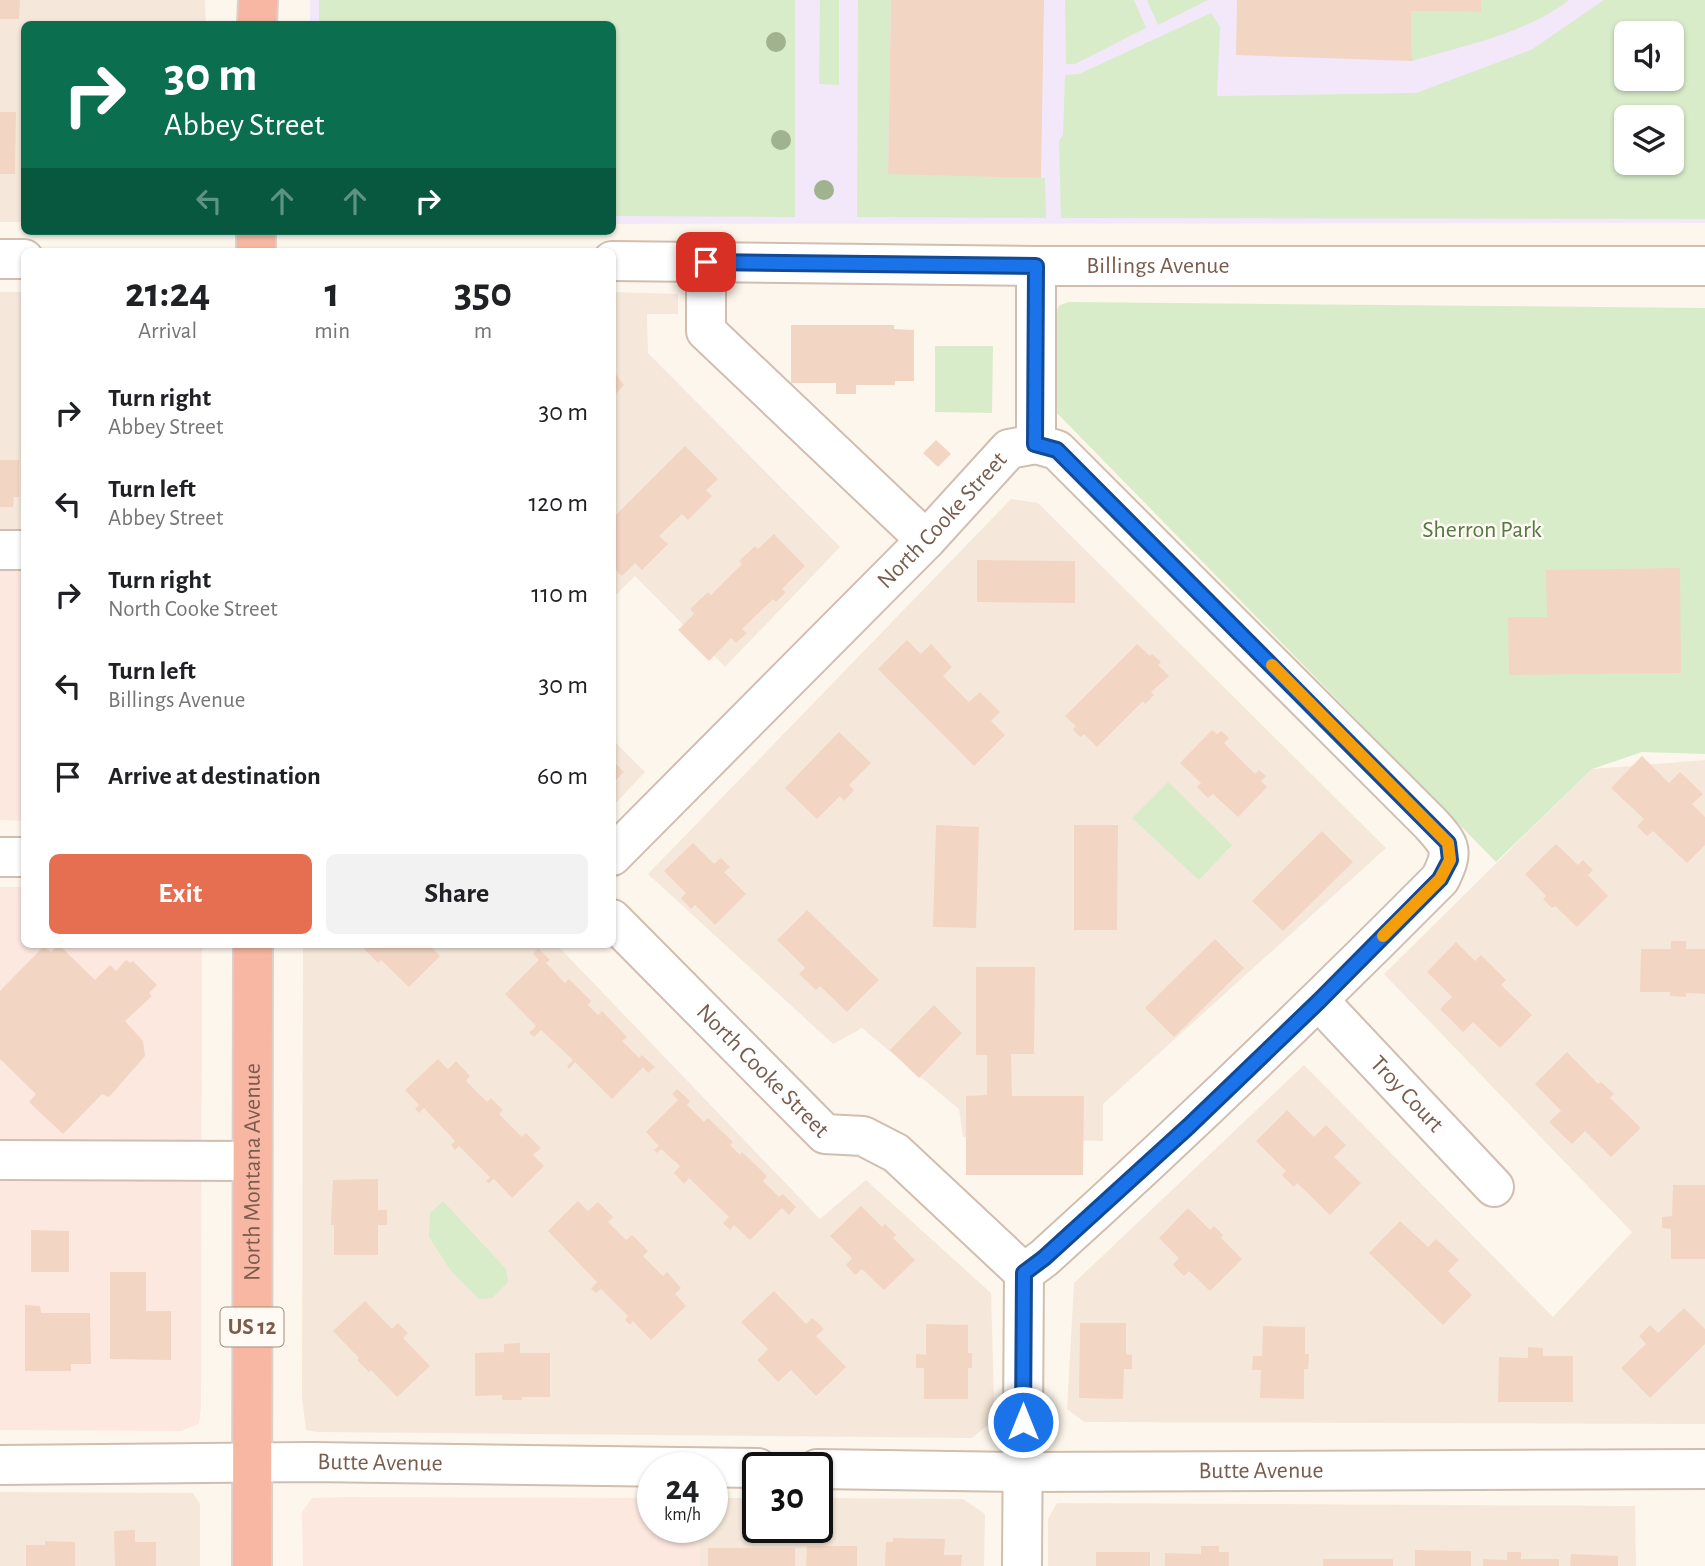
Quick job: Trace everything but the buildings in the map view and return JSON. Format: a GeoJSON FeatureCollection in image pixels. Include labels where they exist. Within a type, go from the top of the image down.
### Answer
{"type":"FeatureCollection","features":[{"type":"Feature","properties":{"kind":"highway"},"geometry":{"type":"LineString","coordinates":[[257,0],[257,21]]}},
{"type":"Feature","properties":{"kind":"highway","name":"North Montana Avenue"},"geometry":{"type":"LineString","coordinates":[[252,1566],[254,948]]}},
{"type":"Feature","properties":{"kind":"street"},"geometry":{"type":"LineString","coordinates":[[0,258],[21,259]]}},
{"type":"Feature","properties":{"kind":"street","name":"Billings Avenue"},"geometry":{"type":"LineString","coordinates":[[616,261],[1036,266],[1705,266]]}},
{"type":"Feature","properties":{"kind":"street"},"geometry":{"type":"LineString","coordinates":[[706,262],[706,331],[926,540]]}},
{"type":"Feature","properties":{"kind":"street","name":"North Cooke Street"},"geometry":{"type":"LineString","coordinates":[[616,852],[926,540],[1009,449],[1035,444],[1036,266]]}},
{"type":"Feature","properties":{"kind":"street"},"geometry":{"type":"LineString","coordinates":[[1023,1566],[1024,1273],[1044,1258],[1189,1126],[1319,1001],[1440,879],[1450,860],[1448,843],[1057,450],[1035,444]]}},
{"type":"Feature","properties":{"kind":"street"},"geometry":{"type":"LineString","coordinates":[[0,550],[21,550]]}},
{"type":"Feature","properties":{"kind":"street"},"geometry":{"type":"LineString","coordinates":[[0,857],[21,857]]}},
{"type":"Feature","properties":{"kind":"street","name":"North Cooke Street"},"geometry":{"type":"LineString","coordinates":[[616,923],[825,1134],[863,1136],[897,1153],[1024,1273]]}},
{"type":"Feature","properties":{"kind":"street","name":"Troy Court"},"geometry":{"type":"LineString","coordinates":[[1319,1001],[1494,1187]]}},
{"type":"Feature","properties":{"kind":"street"},"geometry":{"type":"LineString","coordinates":[[0,1160],[252,1161]]}},
{"type":"Feature","properties":{"kind":"street","name":"Butte Avenue"},"geometry":{"type":"LineString","coordinates":[[0,1465],[252,1462],[742,1468]]}},
{"type":"Feature","properties":{"kind":"street","name":"Butte Avenue"},"geometry":{"type":"LineString","coordinates":[[833,1469],[1023,1472],[1705,1469]]}},
{"type":"Feature","properties":{"kind":"shaded area"},"geometry":{"type":"Polygon","coordinates":[[[0,0],[205,0],[206,21],[21,21],[21,222],[0,222],[0,0]]]}},
{"type":"Feature","properties":{"kind":"shaded area"},"geometry":{"type":"Polygon","coordinates":[[[310,0],[1705,0],[1705,223],[616,224],[616,21],[310,21],[310,0]]]}},
{"type":"Feature","properties":{"kind":"shaded area"},"geometry":{"type":"Polygon","coordinates":[[[0,292],[21,292],[21,571],[0,571],[0,292]]]}},
{"type":"Feature","properties":{"kind":"shaded area"},"geometry":{"type":"Polygon","coordinates":[[[616,292],[678,294],[678,314],[647,314],[648,353],[840,547],[725,667],[635,576],[616,595],[616,292]]]}},
{"type":"Feature","properties":{"kind":"shaded area"},"geometry":{"type":"Polygon","coordinates":[[[1011,499],[1038,503],[1386,848],[1103,1104],[1103,1141],[963,1137],[959,1109],[862,1028],[833,1044],[648,874],[1011,499]]]}},
{"type":"Feature","properties":{"kind":"shaded area"},"geometry":{"type":"Polygon","coordinates":[[[0,571],[21,571],[21,821],[0,820],[0,571]]]}},
{"type":"Feature","properties":{"kind":"shaded area"},"geometry":{"type":"Polygon","coordinates":[[[616,743],[645,772],[616,803],[616,743]]]}},
{"type":"Feature","properties":{"kind":"shaded area"},"geometry":{"type":"Polygon","coordinates":[[[1705,760],[1705,1424],[1084,1422],[1067,1409],[1074,1283],[1304,1065],[1553,1317],[1632,1232],[1384,974],[1592,769],[1705,760]]]}},
{"type":"Feature","properties":{"kind":"shaded area"},"geometry":{"type":"Polygon","coordinates":[[[0,887],[21,887],[21,948],[202,948],[201,1407],[199,1424],[181,1431],[0,1430],[0,887]]]}},
{"type":"Feature","properties":{"kind":"shaded area"},"geometry":{"type":"Polygon","coordinates":[[[303,948],[560,948],[820,1219],[866,1180],[991,1293],[994,1399],[990,1423],[972,1438],[317,1432],[306,1430],[302,1397],[303,948]]]}},
{"type":"Feature","properties":{"kind":"shaded area"},"geometry":{"type":"Polygon","coordinates":[[[0,1492],[193,1493],[200,1504],[200,1566],[0,1566],[0,1492]]]}},
{"type":"Feature","properties":{"kind":"shaded area"},"geometry":{"type":"Polygon","coordinates":[[[312,1498],[637,1498],[637,1543],[700,1543],[700,1566],[303,1566],[302,1512],[312,1498]]]}},
{"type":"Feature","properties":{"kind":"shaded area"},"geometry":{"type":"Polygon","coordinates":[[[728,1498],[742,1498],[742,1543],[833,1543],[833,1498],[963,1499],[985,1514],[984,1566],[700,1566],[700,1543],[728,1543],[728,1498]]]}},
{"type":"Feature","properties":{"kind":"shaded area"},"geometry":{"type":"Polygon","coordinates":[[[1057,1503],[1635,1506],[1636,1566],[1048,1566],[1048,1519],[1057,1503]]]}},
{"type":"Feature","properties":{"kind":"green space"},"geometry":{"type":"Polygon","coordinates":[[[319,0],[795,0],[795,217],[616,216],[616,21],[319,21],[319,0]]]}},
{"type":"Feature","properties":{"kind":"green space"},"geometry":{"type":"Polygon","coordinates":[[[820,0],[839,0],[839,85],[819,84],[820,0]]]}},
{"type":"Feature","properties":{"kind":"green space"},"geometry":{"type":"Polygon","coordinates":[[[858,0],[891,0],[888,173],[1045,178],[1046,218],[857,217],[858,0]]]}},
{"type":"Feature","properties":{"kind":"green space"},"geometry":{"type":"Polygon","coordinates":[[[1065,0],[1134,0],[1146,28],[1075,64],[1066,64],[1065,0]]]}},
{"type":"Feature","properties":{"kind":"green space"},"geometry":{"type":"Polygon","coordinates":[[[1147,0],[1208,0],[1158,25],[1147,0]]]}},
{"type":"Feature","properties":{"kind":"green space"},"geometry":{"type":"Polygon","coordinates":[[[1481,0],[1569,0],[1514,30],[1412,61],[1411,11],[1481,12],[1481,0]]]}},
{"type":"Feature","properties":{"kind":"green space"},"geometry":{"type":"Polygon","coordinates":[[[1604,0],[1705,0],[1705,219],[1061,218],[1059,141],[1063,135],[1065,75],[1079,74],[1211,13],[1220,27],[1217,96],[1416,93],[1531,50],[1604,0]]]}},
{"type":"Feature","properties":{"kind":"green space","name":"Sherron Park"},"geometry":{"type":"Polygon","coordinates":[[[1069,302],[1705,308],[1705,754],[1642,752],[1592,769],[1496,862],[1053,409],[1054,313],[1060,305],[1069,302]]]}},
{"type":"Feature","properties":{"kind":"green space"},"geometry":{"type":"Polygon","coordinates":[[[935,346],[993,346],[992,413],[935,412],[935,346]]]}},
{"type":"Feature","properties":{"kind":"green space"},"geometry":{"type":"Polygon","coordinates":[[[1168,782],[1232,845],[1199,880],[1132,818],[1168,782]]]}},
{"type":"Feature","properties":{"kind":"green space"},"geometry":{"type":"Polygon","coordinates":[[[443,1201],[506,1269],[508,1282],[492,1298],[479,1299],[451,1271],[429,1237],[430,1213],[443,1201]]]}},
{"type":"Feature","properties":{"kind":"slow traffic"},"geometry":{"type":"LineString","coordinates":[[1272,665],[1448,843],[1450,860],[1440,879],[1383,936]]}},
{"type":"Feature","properties":{"kind":"route"},"geometry":{"type":"LineString","coordinates":[[706,262],[1036,266],[1035,444],[1057,450],[1448,843],[1450,860],[1440,879],[1189,1126],[1044,1258],[1024,1273],[1023,1422]]}}]}
